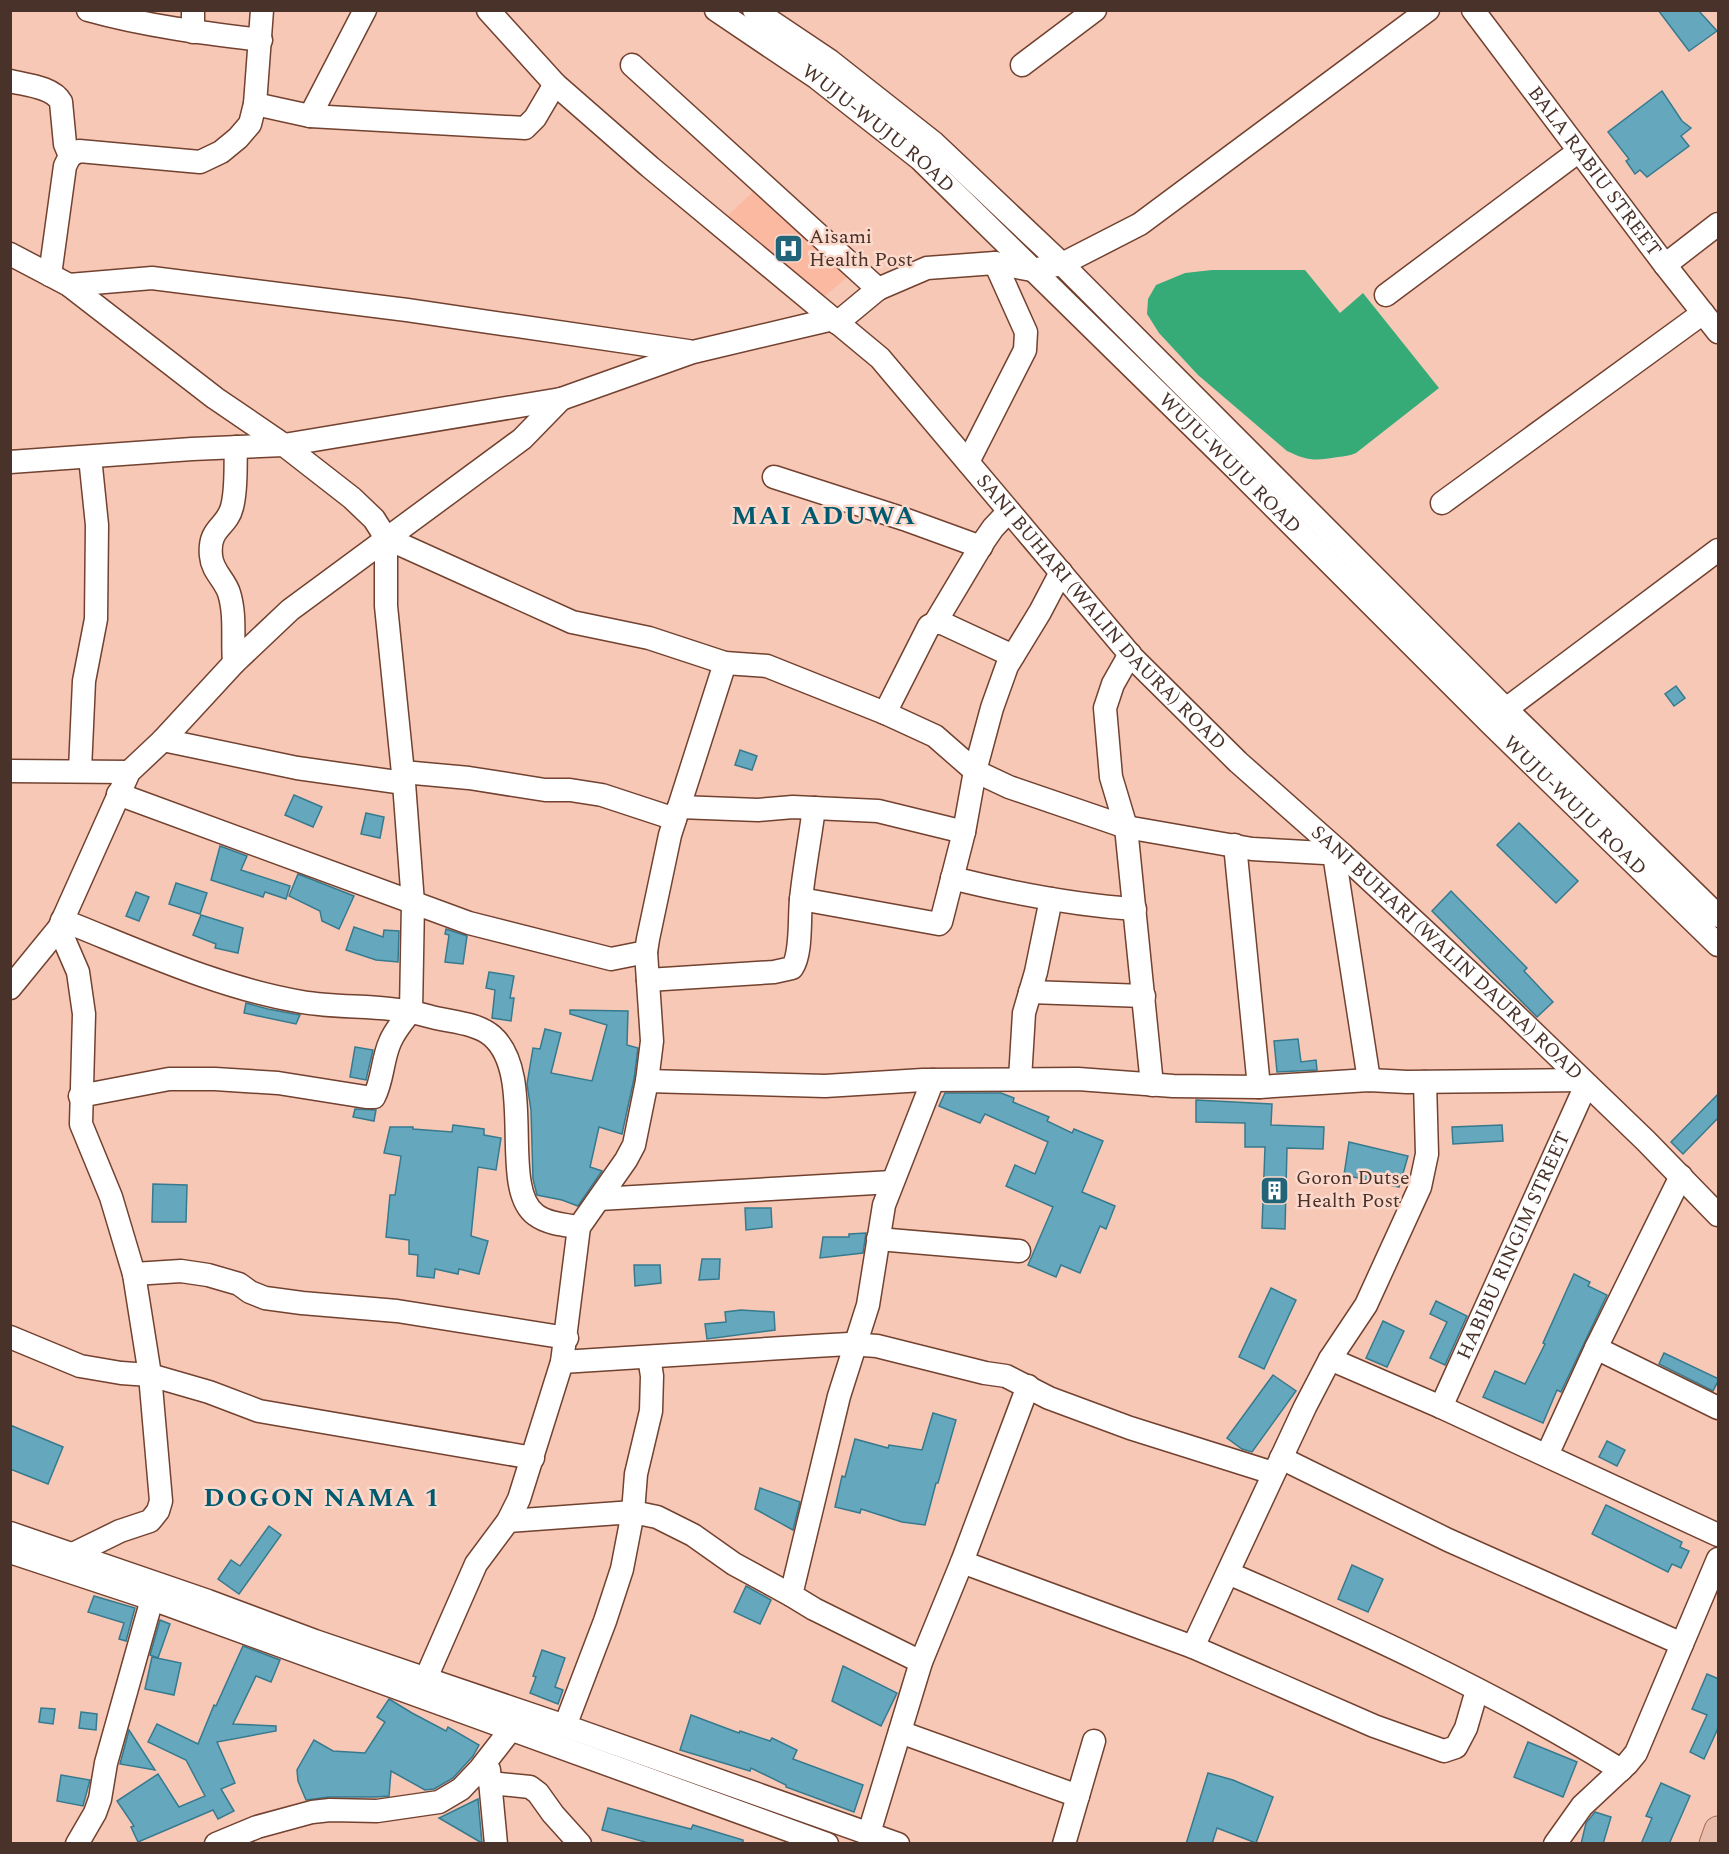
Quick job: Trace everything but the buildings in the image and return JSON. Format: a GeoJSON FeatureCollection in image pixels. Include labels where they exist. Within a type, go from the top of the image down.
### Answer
{"type":"FeatureCollection","features":[{"type":"Feature","properties":{"kind":"main road"},"geometry":{"type":"LineString","coordinates":[[1713,1844],[1719,1830]]}},
{"type":"Feature","properties":{"kind":"street"},"geometry":{"type":"LineString","coordinates":[[88,10],[112,17],[193,21],[261,40]]}},
{"type":"Feature","properties":{"kind":"street"},"geometry":{"type":"LineString","coordinates":[[60,280],[65,166],[70,156],[79,151],[200,162],[221,152],[250,124],[255,104],[262,10]]}},
{"type":"Feature","properties":{"kind":"street"},"geometry":{"type":"LineString","coordinates":[[310,116],[365,10]]}},
{"type":"Feature","properties":{"kind":"street","name":"SANI BUHARI (WALIN DAURA) ROAD"},"geometry":{"type":"LineString","coordinates":[[488,10],[555,84],[650,167],[880,358],[1130,654],[1238,762],[1510,1010],[1719,1215]]}},
{"type":"Feature","properties":{"kind":"street","name":"WUJU-WUJU ROAD"},"geometry":{"type":"LineString","coordinates":[[716,10],[818,78],[920,159],[1234,467],[1491,724],[1719,945]]}},
{"type":"Feature","properties":{"kind":"street","name":"WUJU-WUJU ROAD"},"geometry":{"type":"LineString","coordinates":[[754,10],[830,61],[934,143],[1062,264],[1506,709],[1719,916]]}},
{"type":"Feature","properties":{"kind":"street"},"geometry":{"type":"LineString","coordinates":[[1022,65],[1095,10]]}},
{"type":"Feature","properties":{"kind":"street"},"geometry":{"type":"LineString","coordinates":[[10,462],[284,445],[561,399],[693,351],[835,321],[878,289],[927,268],[995,263],[1032,270],[1062,264],[1140,224],[1428,10]]}},
{"type":"Feature","properties":{"kind":"street","name":"BALA RABIU STREET"},"geometry":{"type":"LineString","coordinates":[[1473,10],[1665,265],[1719,332]]}},
{"type":"Feature","properties":{"kind":"street"},"geometry":{"type":"LineString","coordinates":[[632,65],[878,289]]}},
{"type":"Feature","properties":{"kind":"street"},"geometry":{"type":"LineString","coordinates":[[10,81],[49,91],[58,96],[61,102],[65,144],[70,156]]}},
{"type":"Feature","properties":{"kind":"street"},"geometry":{"type":"LineString","coordinates":[[255,104],[310,116],[525,128],[535,118],[555,84]]}},
{"type":"Feature","properties":{"kind":"street"},"geometry":{"type":"LineString","coordinates":[[1386,295],[1579,151]]}},
{"type":"Feature","properties":{"kind":"street"},"geometry":{"type":"LineString","coordinates":[[1665,265],[1719,224]]}},
{"type":"Feature","properties":{"kind":"street"},"geometry":{"type":"LineString","coordinates":[[10,254],[60,280],[215,398],[284,445],[352,498],[374,519],[386,538],[386,606],[404,778],[413,903],[411,1011],[389,1043],[380,1087],[374,1097],[366,1097],[278,1083],[169,1079],[80,1096]]}},
{"type":"Feature","properties":{"kind":"street"},"geometry":{"type":"LineString","coordinates":[[968,462],[1025,350],[1026,332],[995,263]]}},
{"type":"Feature","properties":{"kind":"street"},"geometry":{"type":"LineString","coordinates":[[60,280],[152,278],[407,310],[693,351]]}},
{"type":"Feature","properties":{"kind":"street"},"geometry":{"type":"LineString","coordinates":[[1442,503],[1703,313]]}},
{"type":"Feature","properties":{"kind":"street"},"geometry":{"type":"LineString","coordinates":[[10,988],[61,924],[117,794],[129,772],[163,740],[234,663],[290,610],[522,439],[561,399]]}},
{"type":"Feature","properties":{"kind":"street"},"geometry":{"type":"LineString","coordinates":[[234,663],[232,607],[228,591],[216,572],[211,557],[212,535],[231,510],[235,489],[236,447]]}},
{"type":"Feature","properties":{"kind":"street"},"geometry":{"type":"LineString","coordinates":[[80,770],[84,681],[96,619],[97,525],[90,457]]}},
{"type":"Feature","properties":{"kind":"street"},"geometry":{"type":"LineString","coordinates":[[774,477],[904,519],[981,547]]}},
{"type":"Feature","properties":{"kind":"street"},"geometry":{"type":"LineString","coordinates":[[885,713],[929,626],[935,622],[993,528],[1009,511]]}},
{"type":"Feature","properties":{"kind":"street"},"geometry":{"type":"LineString","coordinates":[[386,538],[538,608],[572,621],[649,638],[725,663],[767,666],[885,713],[935,736],[975,771],[1009,787],[1126,827],[1252,849],[1338,854],[1369,1080]]}},
{"type":"Feature","properties":{"kind":"street"},"geometry":{"type":"LineString","coordinates":[[1506,709],[1719,550]]}},
{"type":"Feature","properties":{"kind":"street"},"geometry":{"type":"LineString","coordinates":[[801,899],[939,924],[944,916],[964,832],[975,771],[992,708],[1012,656],[1040,612],[1060,572]]}},
{"type":"Feature","properties":{"kind":"street"},"geometry":{"type":"LineString","coordinates":[[935,622],[942,623],[1012,656]]}},
{"type":"Feature","properties":{"kind":"street"},"geometry":{"type":"LineString","coordinates":[[1130,654],[1113,684],[1105,708],[1111,777],[1126,827],[1152,1084]]}},
{"type":"Feature","properties":{"kind":"street"},"geometry":{"type":"LineString","coordinates":[[426,1678],[476,1564],[508,1521],[519,1499],[562,1362],[567,1338],[579,1227],[634,1145],[647,1081],[652,1041],[646,952],[670,834],[725,663]]}},
{"type":"Feature","properties":{"kind":"street"},"geometry":{"type":"LineString","coordinates":[[163,740],[297,768],[404,778],[469,778],[545,790],[570,790],[602,795],[677,813],[814,808],[878,811],[964,832]]}},
{"type":"Feature","properties":{"kind":"street"},"geometry":{"type":"LineString","coordinates":[[10,771],[129,772]]}},
{"type":"Feature","properties":{"kind":"street"},"geometry":{"type":"LineString","coordinates":[[117,794],[469,923],[611,959],[646,952]]}},
{"type":"Feature","properties":{"kind":"street"},"geometry":{"type":"LineString","coordinates":[[648,980],[774,972],[792,968],[796,962],[801,899],[814,808]]}},
{"type":"Feature","properties":{"kind":"street"},"geometry":{"type":"LineString","coordinates":[[1235,845],[1241,883],[1259,1087]]}},
{"type":"Feature","properties":{"kind":"street"},"geometry":{"type":"LineString","coordinates":[[952,878],[1051,899],[1099,907],[1134,909]]}},
{"type":"Feature","properties":{"kind":"street"},"geometry":{"type":"LineString","coordinates":[[1020,1079],[1024,1013],[1051,899]]}},
{"type":"Feature","properties":{"kind":"street"},"geometry":{"type":"LineString","coordinates":[[61,924],[247,989],[303,1002],[411,1011],[444,1021],[477,1027],[493,1036],[511,1070],[516,1101],[519,1184],[525,1205],[537,1216],[579,1227]]}},
{"type":"Feature","properties":{"kind":"street"},"geometry":{"type":"LineString","coordinates":[[61,924],[78,972],[84,1014],[81,1124],[111,1197],[134,1274],[150,1375],[161,1500],[158,1511],[150,1521],[120,1531],[73,1554]]}},
{"type":"Feature","properties":{"kind":"street"},"geometry":{"type":"LineString","coordinates":[[1030,992],[1144,996]]}},
{"type":"Feature","properties":{"kind":"street"},"geometry":{"type":"LineString","coordinates":[[647,1081],[825,1086],[933,1080],[1078,1079],[1259,1087],[1369,1080],[1583,1082]]}},
{"type":"Feature","properties":{"kind":"street"},"geometry":{"type":"LineString","coordinates":[[791,1594],[839,1396],[868,1305],[884,1204],[933,1080]]}},
{"type":"Feature","properties":{"kind":"street"},"geometry":{"type":"LineString","coordinates":[[1193,1647],[1277,1466],[1330,1359],[1366,1305],[1420,1186],[1427,1154],[1425,1082]]}},
{"type":"Feature","properties":{"kind":"street","name":"HABIBU RINGIM STREET"},"geometry":{"type":"LineString","coordinates":[[1441,1407],[1583,1082]]}},
{"type":"Feature","properties":{"kind":"street"},"geometry":{"type":"LineString","coordinates":[[1546,1455],[1681,1176]]}},
{"type":"Feature","properties":{"kind":"street"},"geometry":{"type":"LineString","coordinates":[[599,1199],[892,1182]]}},
{"type":"Feature","properties":{"kind":"street"},"geometry":{"type":"LineString","coordinates":[[878,1239],[1019,1251]]}},
{"type":"Feature","properties":{"kind":"street"},"geometry":{"type":"LineString","coordinates":[[134,1274],[181,1271],[239,1284],[250,1292],[265,1298],[397,1311],[567,1338]]}},
{"type":"Feature","properties":{"kind":"street"},"geometry":{"type":"LineString","coordinates":[[10,1337],[80,1366],[150,1375],[209,1392],[259,1411],[533,1458]]}},
{"type":"Feature","properties":{"kind":"street"},"geometry":{"type":"LineString","coordinates":[[562,1362],[814,1346],[877,1346],[985,1373],[1006,1376],[1049,1398],[1130,1428],[1277,1466],[1682,1644]]}},
{"type":"Feature","properties":{"kind":"street"},"geometry":{"type":"LineString","coordinates":[[1596,1348],[1719,1408]]}},
{"type":"Feature","properties":{"kind":"street"},"geometry":{"type":"LineString","coordinates":[[565,1726],[622,1569],[633,1512],[636,1474],[651,1412],[652,1376],[649,1357]]}},
{"type":"Feature","properties":{"kind":"street"},"geometry":{"type":"LineString","coordinates":[[1330,1359],[1441,1407],[1719,1535]]}},
{"type":"Feature","properties":{"kind":"street"},"geometry":{"type":"LineString","coordinates":[[869,1833],[921,1662],[962,1562],[1028,1386]]}},
{"type":"Feature","properties":{"kind":"street"},"geometry":{"type":"LineString","coordinates":[[508,1521],[633,1512],[657,1517],[693,1535],[734,1564],[814,1609],[921,1662]]}},
{"type":"Feature","properties":{"kind":"street"},"geometry":{"type":"LineString","coordinates":[[10,1533],[426,1678],[517,1720],[826,1844]]}},
{"type":"Feature","properties":{"kind":"street"},"geometry":{"type":"LineString","coordinates":[[10,1552],[517,1720],[565,1726],[898,1844]]}},
{"type":"Feature","properties":{"kind":"street"},"geometry":{"type":"LineString","coordinates":[[1555,1844],[1582,1806],[1636,1753],[1719,1559]]}},
{"type":"Feature","properties":{"kind":"street"},"geometry":{"type":"LineString","coordinates":[[962,1562],[1193,1647],[1374,1726],[1444,1751],[1456,1747],[1466,1728],[1477,1690]]}},
{"type":"Feature","properties":{"kind":"street"},"geometry":{"type":"LineString","coordinates":[[1228,1573],[1340,1622],[1477,1690],[1556,1730],[1621,1770]]}},
{"type":"Feature","properties":{"kind":"street"},"geometry":{"type":"LineString","coordinates":[[77,1844],[95,1813],[100,1799],[115,1732],[152,1599]]}},
{"type":"Feature","properties":{"kind":"street"},"geometry":{"type":"LineString","coordinates":[[216,1844],[257,1827],[312,1812],[377,1811],[439,1802],[461,1789],[488,1759],[517,1720]]}},
{"type":"Feature","properties":{"kind":"street"},"geometry":{"type":"LineString","coordinates":[[900,1732],[1078,1796]]}},
{"type":"Feature","properties":{"kind":"street"},"geometry":{"type":"LineString","coordinates":[[1064,1844],[1094,1741]]}},
{"type":"Feature","properties":{"kind":"street"},"geometry":{"type":"LineString","coordinates":[[488,1759],[496,1844]]}},
{"type":"Feature","properties":{"kind":"street"},"geometry":{"type":"LineString","coordinates":[[490,1783],[530,1787],[538,1793],[580,1844]]}},
{"type":"Feature","properties":{"kind":"shaded area","name":"Aisami Health Post"},"geometry":{"type":"Polygon","coordinates":[[[757,188],[849,276],[819,301],[723,220],[757,188]]]}},
{"type":"Feature","properties":{"kind":"shaded area"},"geometry":{"type":"Polygon","coordinates":[[[1212,270],[1305,270],[1340,313],[1363,293],[1439,388],[1354,454],[1312,459],[1287,451],[1198,375],[1159,333],[1147,314],[1148,299],[1156,285],[1185,273],[1212,270]]]}},
{"type":"Feature","properties":{"kind":"place","name":"Aisami Health Post"},"geometry":{"type":"Point","coordinates":[788,248]}},
{"type":"Feature","properties":{"kind":"place","name":"Goron Dutse Health Post"},"geometry":{"type":"Point","coordinates":[1275,1190]}},
{"type":"Feature","properties":{"kind":"district","name":"MAI ADUWA"},"geometry":{"type":"Point","coordinates":[824,516]}},
{"type":"Feature","properties":{"kind":"district","name":"DOGON NAMA 1"},"geometry":{"type":"Point","coordinates":[322,1498]}}]}
